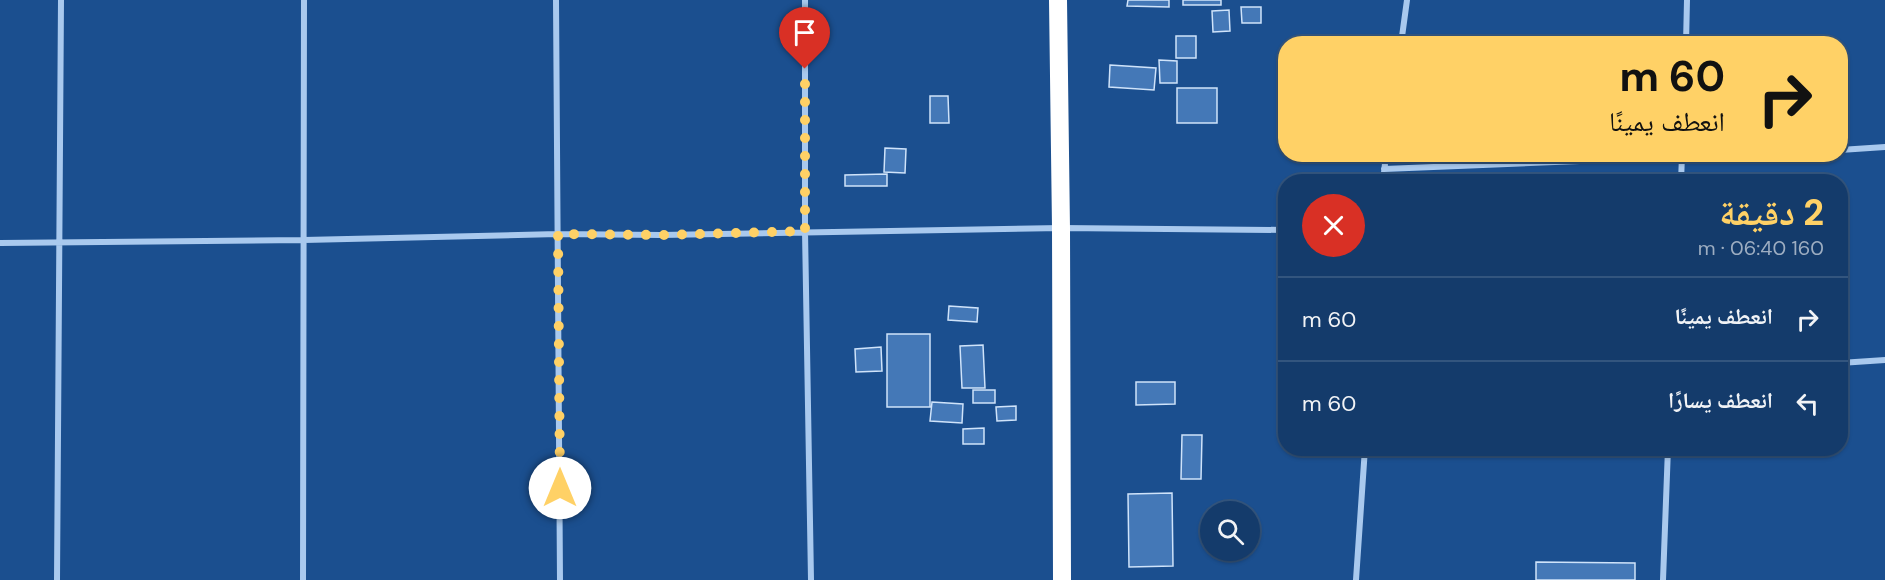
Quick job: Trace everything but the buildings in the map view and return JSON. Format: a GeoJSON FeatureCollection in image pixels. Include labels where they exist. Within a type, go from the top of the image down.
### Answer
{"type":"FeatureCollection","features":[{"type":"Feature","properties":{"kind":"highway"},"geometry":{"type":"LineString","coordinates":[[1058,0],[1062,580]]}},
{"type":"Feature","properties":{"kind":"street"},"geometry":{"type":"LineString","coordinates":[[57,580],[61,0]]}},
{"type":"Feature","properties":{"kind":"street"},"geometry":{"type":"LineString","coordinates":[[303,580],[304,0]]}},
{"type":"Feature","properties":{"kind":"street"},"geometry":{"type":"LineString","coordinates":[[556,0],[560,580]]}},
{"type":"Feature","properties":{"kind":"street"},"geometry":{"type":"LineString","coordinates":[[805,0],[805,231],[811,580]]}},
{"type":"Feature","properties":{"kind":"street"},"geometry":{"type":"LineString","coordinates":[[1402,36],[1407,0]]}},
{"type":"Feature","properties":{"kind":"street"},"geometry":{"type":"LineString","coordinates":[[1686,36],[1687,0]]}},
{"type":"Feature","properties":{"kind":"street"},"geometry":{"type":"LineString","coordinates":[[1848,149],[1885,147]]}},
{"type":"Feature","properties":{"kind":"street"},"geometry":{"type":"LineString","coordinates":[[1384,174],[1385,162]]}},
{"type":"Feature","properties":{"kind":"street"},"geometry":{"type":"LineString","coordinates":[[1384,169],[1558,162]]}},
{"type":"Feature","properties":{"kind":"street"},"geometry":{"type":"LineString","coordinates":[[0,243],[1061,228],[1278,231]]}},
{"type":"Feature","properties":{"kind":"street"},"geometry":{"type":"LineString","coordinates":[[1848,362],[1885,360]]}},
{"type":"Feature","properties":{"kind":"street"},"geometry":{"type":"LineString","coordinates":[[1356,580],[1364,456]]}},
{"type":"Feature","properties":{"kind":"street"},"geometry":{"type":"LineString","coordinates":[[1663,580],[1668,456]]}},
{"type":"Feature","properties":{"kind":"route"},"geometry":{"type":"LineString","coordinates":[[560,488],[558,234],[661,235],[805,231],[805,69]]}}]}
